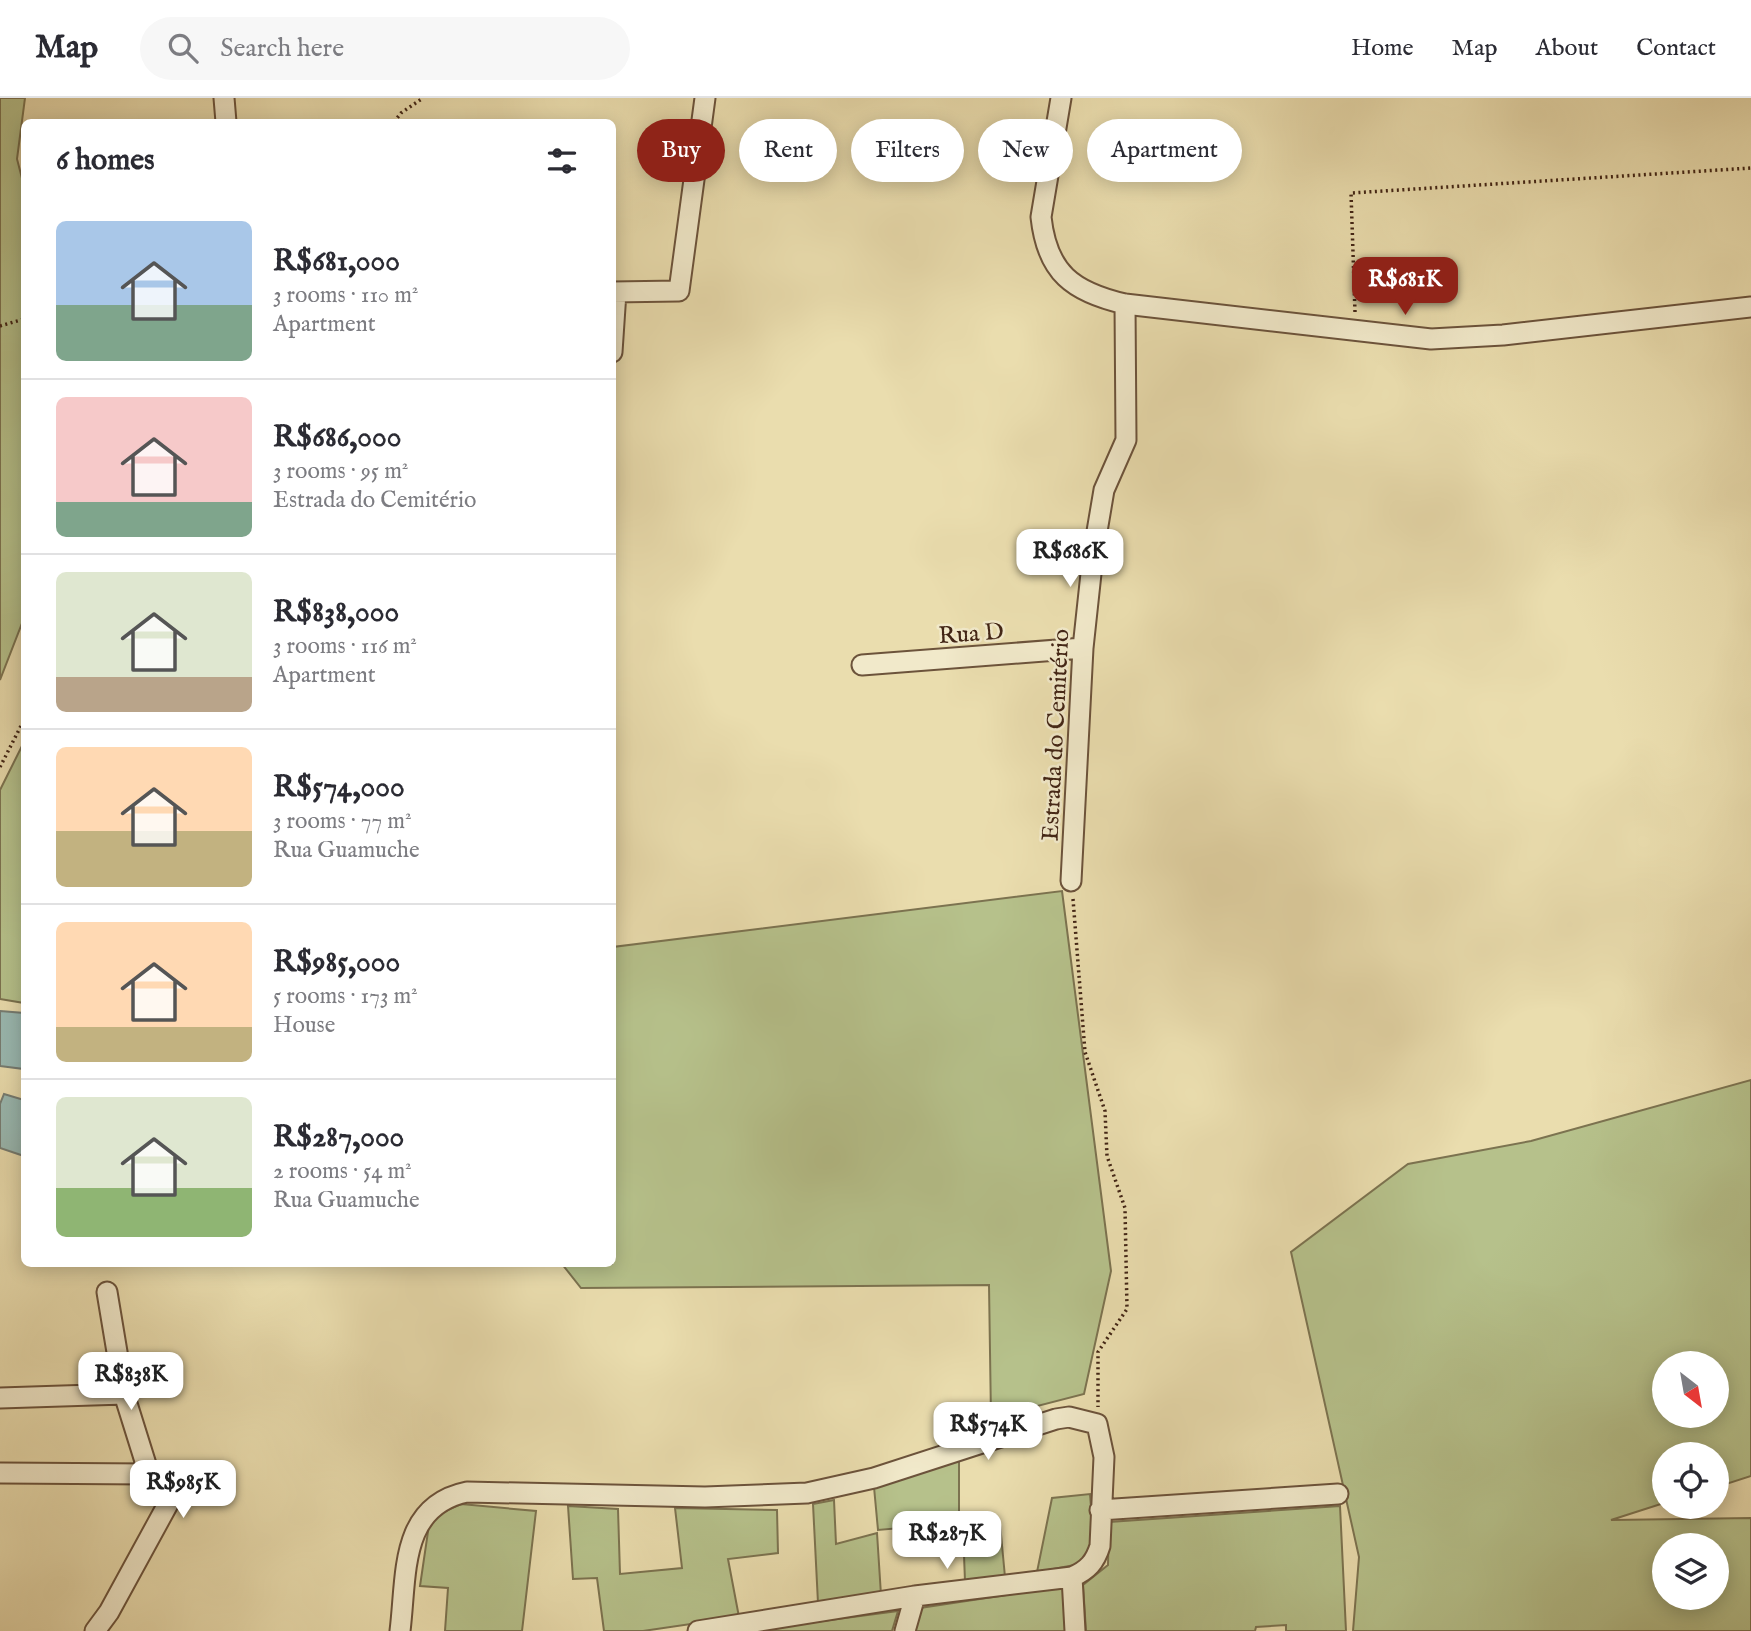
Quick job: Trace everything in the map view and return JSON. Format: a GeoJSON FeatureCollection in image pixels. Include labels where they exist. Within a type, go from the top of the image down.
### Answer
{"type":"FeatureCollection","features":[{"type":"Feature","properties":{"kind":"street"},"geometry":{"type":"LineString","coordinates":[[224,98],[226,119]]}},
{"type":"Feature","properties":{"kind":"street"},"geometry":{"type":"LineString","coordinates":[[616,292],[680,291],[705,98]]}},
{"type":"Feature","properties":{"kind":"street"},"geometry":{"type":"LineString","coordinates":[[1061,98],[1041,217],[1047,249],[1056,267],[1080,289],[1094,296],[1125,304],[1431,339],[1751,307]]}},
{"type":"Feature","properties":{"kind":"street","name":"Estrada do Cemitério"},"geometry":{"type":"LineString","coordinates":[[1072,881],[1083,648],[1104,489],[1126,440],[1125,304]]}},
{"type":"Feature","properties":{"kind":"street","name":"Rua D"},"geometry":{"type":"LineString","coordinates":[[863,665],[1083,648]]}},
{"type":"Feature","properties":{"kind":"street"},"geometry":{"type":"LineString","coordinates":[[95,1631],[110,1612],[168,1504],[149,1474],[124,1394],[107,1292]]}},
{"type":"Feature","properties":{"kind":"street"},"geometry":{"type":"LineString","coordinates":[[0,1398],[124,1394]]}},
{"type":"Feature","properties":{"kind":"street"},"geometry":{"type":"LineString","coordinates":[[400,1631],[415,1530],[427,1511],[453,1495],[467,1492],[705,1497],[807,1493],[874,1478],[1056,1419],[1069,1417],[1097,1424],[1104,1457],[1100,1546],[1096,1558],[1084,1572],[1072,1577],[915,1596],[698,1631]]}},
{"type":"Feature","properties":{"kind":"street"},"geometry":{"type":"LineString","coordinates":[[0,1473],[149,1474]]}},
{"type":"Feature","properties":{"kind":"street"},"geometry":{"type":"LineString","coordinates":[[1100,1510],[1338,1494]]}},
{"type":"Feature","properties":{"kind":"street"},"geometry":{"type":"LineString","coordinates":[[1072,1577],[1074,1631]]}},
{"type":"Feature","properties":{"kind":"street"},"geometry":{"type":"LineString","coordinates":[[905,1631],[915,1596]]}},
{"type":"Feature","properties":{"kind":"path"},"geometry":{"type":"LineString","coordinates":[[396,119],[423,98]]}},
{"type":"Feature","properties":{"kind":"path"},"geometry":{"type":"LineString","coordinates":[[1355,331],[1351,193],[1751,169]]}},
{"type":"Feature","properties":{"kind":"path"},"geometry":{"type":"LineString","coordinates":[[0,326],[21,319]]}},
{"type":"Feature","properties":{"kind":"path"},"geometry":{"type":"LineString","coordinates":[[0,766],[21,726]]}},
{"type":"Feature","properties":{"kind":"path"},"geometry":{"type":"LineString","coordinates":[[1072,881],[1085,1052],[1105,1111],[1107,1156],[1125,1208],[1127,1309],[1098,1352],[1097,1424]]}},
{"type":"Feature","properties":{"kind":"green space"},"geometry":{"type":"Polygon","coordinates":[[[0,98],[25,98],[17,159],[21,174],[21,626],[0,680],[0,98]]]}},
{"type":"Feature","properties":{"kind":"green space"},"geometry":{"type":"Polygon","coordinates":[[[21,748],[21,1002],[0,999],[0,790],[21,748]]]}},
{"type":"Feature","properties":{"kind":"green space"},"geometry":{"type":"Polygon","coordinates":[[[1062,891],[1111,1271],[1084,1394],[991,1418],[989,1285],[581,1288],[564,1267],[616,1267],[616,947],[1062,891]]]}},
{"type":"Feature","properties":{"kind":"green space"},"geometry":{"type":"Polygon","coordinates":[[[1751,1080],[1751,1476],[1729,1483],[1729,1442],[1652,1442],[1652,1507],[1611,1520],[1751,1518],[1751,1631],[1353,1631],[1359,1557],[1291,1252],[1408,1164],[1531,1141],[1751,1080]]]}},
{"type":"Feature","properties":{"kind":"green space"},"geometry":{"type":"Polygon","coordinates":[[[959,1460],[959,1523],[878,1530],[874,1487],[959,1460]]]}},
{"type":"Feature","properties":{"kind":"green space"},"geometry":{"type":"Polygon","coordinates":[[[1090,1494],[1094,1547],[1080,1564],[1037,1572],[1052,1498],[1090,1494]]]}},
{"type":"Feature","properties":{"kind":"green space"},"geometry":{"type":"Polygon","coordinates":[[[834,1500],[836,1544],[877,1533],[881,1595],[818,1603],[813,1504],[834,1500]]]}},
{"type":"Feature","properties":{"kind":"green space"},"geometry":{"type":"Polygon","coordinates":[[[461,1504],[536,1511],[522,1631],[445,1631],[448,1588],[420,1586],[430,1518],[461,1504]]]}},
{"type":"Feature","properties":{"kind":"green space"},"geometry":{"type":"Polygon","coordinates":[[[568,1506],[618,1509],[620,1574],[682,1568],[675,1508],[777,1510],[778,1553],[728,1559],[739,1617],[643,1631],[604,1631],[597,1578],[573,1579],[568,1506]]]}},
{"type":"Feature","properties":{"kind":"green space"},"geometry":{"type":"Polygon","coordinates":[[[1340,1506],[1346,1631],[1286,1631],[1286,1625],[1256,1627],[1255,1631],[1086,1631],[1083,1585],[1108,1565],[1109,1522],[1340,1506]]]}},
{"type":"Feature","properties":{"kind":"green space"},"geometry":{"type":"Polygon","coordinates":[[[1000,1524],[1005,1577],[965,1581],[963,1529],[1000,1524]]]}},
{"type":"Feature","properties":{"kind":"green space"},"geometry":{"type":"Polygon","coordinates":[[[1066,1586],[1065,1631],[915,1631],[920,1608],[1066,1586]]]}},
{"type":"Feature","properties":{"kind":"green space"},"geometry":{"type":"Polygon","coordinates":[[[898,1611],[892,1631],[746,1631],[898,1611]]]}},
{"type":"Feature","properties":{"kind":"water"},"geometry":{"type":"Polygon","coordinates":[[[0,1011],[21,1013],[21,1069],[0,1066],[0,1011]]]}},
{"type":"Feature","properties":{"kind":"water"},"geometry":{"type":"Polygon","coordinates":[[[4,1094],[21,1099],[21,1155],[0,1148],[0,1104],[4,1094]]]}}]}
